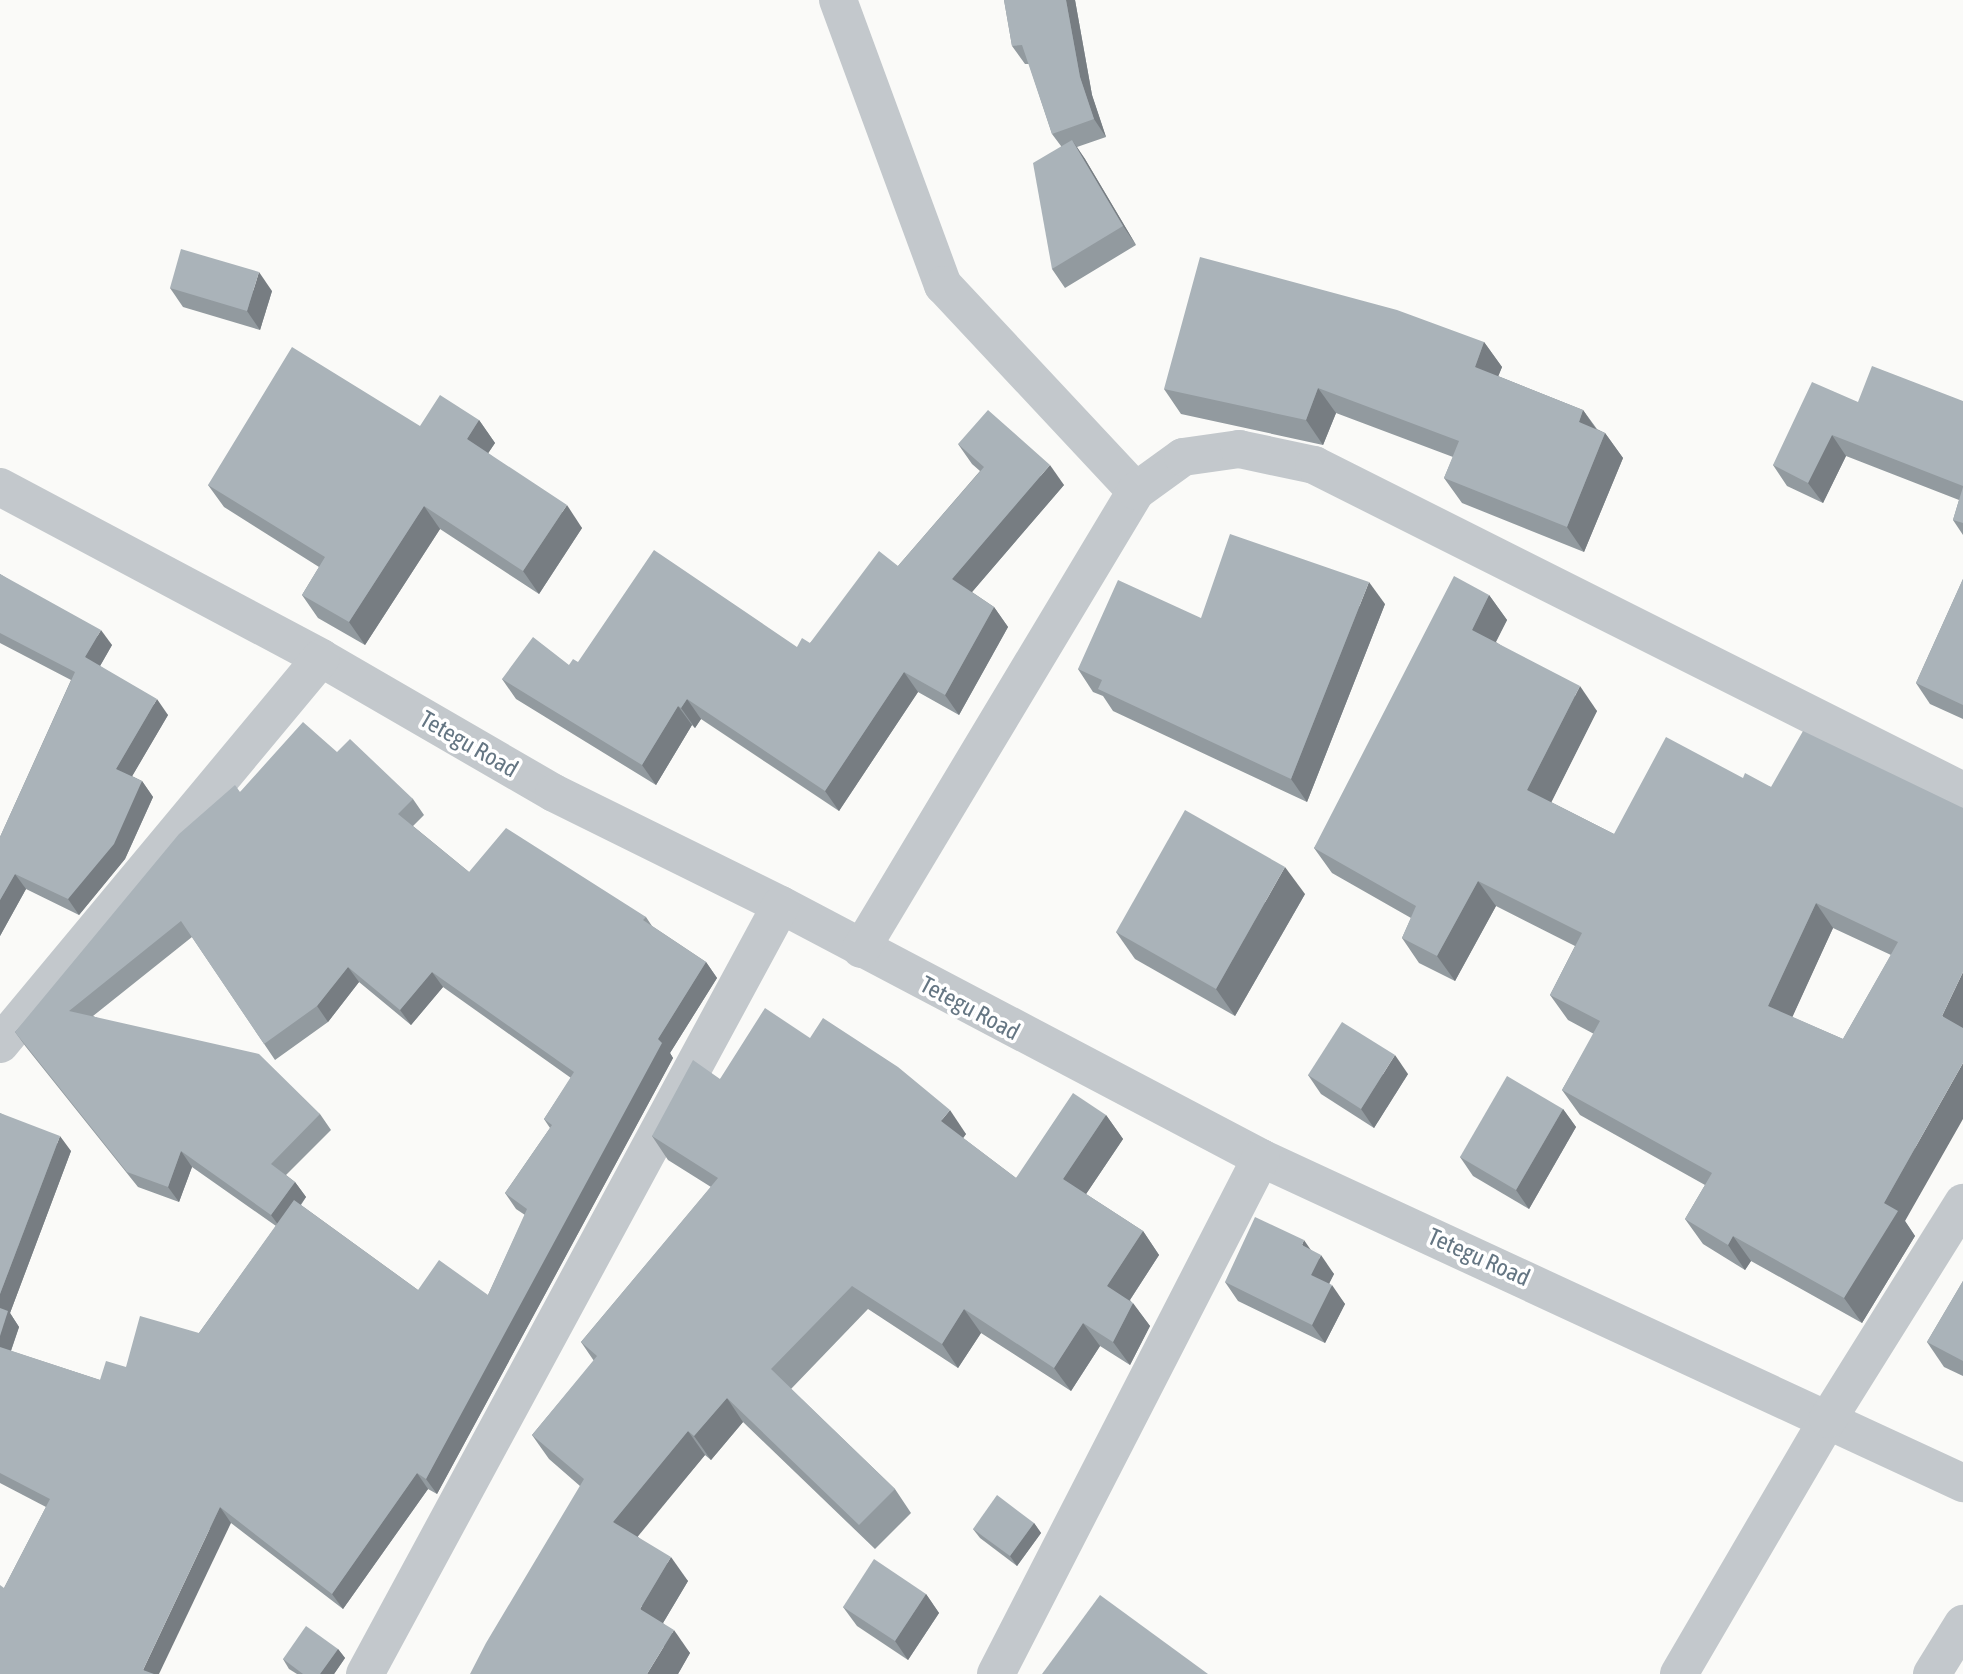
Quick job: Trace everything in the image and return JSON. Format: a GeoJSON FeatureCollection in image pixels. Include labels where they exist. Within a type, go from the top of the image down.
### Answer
{"type":"FeatureCollection","features":[{"type":"Feature","properties":{"kind":"street"},"geometry":{"type":"LineString","coordinates":[[838,0],[943,285],[1136,491]]}},
{"type":"Feature","properties":{"kind":"street"},"geometry":{"type":"LineString","coordinates":[[861,949],[1136,491],[1183,457],[1239,449],[1314,465],[1963,791]]}},
{"type":"Feature","properties":{"kind":"street","name":"Tetegu Road"},"geometry":{"type":"LineString","coordinates":[[0,487],[321,658],[554,793],[781,905],[1261,1158],[1963,1483]]}},
{"type":"Feature","properties":{"kind":"street"},"geometry":{"type":"LineString","coordinates":[[0,1044],[321,658]]}},
{"type":"Feature","properties":{"kind":"street"},"geometry":{"type":"LineString","coordinates":[[365,1674],[781,905]]}},
{"type":"Feature","properties":{"kind":"street"},"geometry":{"type":"LineString","coordinates":[[996,1674],[1261,1158]]}},
{"type":"Feature","properties":{"kind":"street"},"geometry":{"type":"LineString","coordinates":[[1679,1674],[1828,1419],[1963,1203]]}},
{"type":"Feature","properties":{"kind":"street"},"geometry":{"type":"LineString","coordinates":[[1932,1674],[1963,1624]]}},
{"type":"Feature","properties":{"kind":"building"},"geometry":{"type":"Polygon","coordinates":[[[1004,0],[1066,0],[1080,77],[1094,119],[1052,134],[1022,45],[1012,46],[1004,0]]]}},
{"type":"Feature","properties":{"kind":"building"},"geometry":{"type":"Polygon","coordinates":[[[1072,140],[1123,226],[1052,269],[1033,163],[1072,140]]]}},
{"type":"Feature","properties":{"kind":"building"},"geometry":{"type":"Polygon","coordinates":[[[181,249],[259,272],[247,311],[170,288],[181,249]]]}},
{"type":"Feature","properties":{"kind":"building"},"geometry":{"type":"Polygon","coordinates":[[[1200,257],[1397,310],[1484,342],[1475,367],[1583,410],[1579,422],[1605,433],[1567,527],[1444,478],[1459,441],[1318,388],[1306,420],[1164,389],[1200,257]]]}},
{"type":"Feature","properties":{"kind":"building"},"geometry":{"type":"Polygon","coordinates":[[[292,347],[420,426],[440,395],[479,420],[467,439],[567,505],[523,571],[424,506],[349,622],[302,595],[325,557],[208,485],[292,347]]]}},
{"type":"Feature","properties":{"kind":"building"},"geometry":{"type":"Polygon","coordinates":[[[1872,366],[1963,401],[1963,486],[1832,435],[1808,483],[1773,465],[1812,382],[1858,402],[1872,366]]]}},
{"type":"Feature","properties":{"kind":"building"},"geometry":{"type":"Polygon","coordinates":[[[988,410],[1050,465],[952,579],[994,607],[945,695],[904,672],[825,791],[687,699],[681,708],[678,706],[642,765],[502,679],[533,637],[569,665],[573,659],[578,662],[654,550],[797,647],[802,638],[810,643],[879,551],[898,566],[984,467],[958,444],[988,410]]]}},
{"type":"Feature","properties":{"kind":"building"},"geometry":{"type":"Polygon","coordinates":[[[1963,487],[1963,523],[1953,520],[1963,487]]]}},
{"type":"Feature","properties":{"kind":"building"},"geometry":{"type":"Polygon","coordinates":[[[1230,534],[1369,582],[1291,779],[1098,689],[1102,680],[1078,669],[1118,580],[1201,618],[1230,534]]]}},
{"type":"Feature","properties":{"kind":"building"},"geometry":{"type":"Polygon","coordinates":[[[0,574],[101,630],[85,657],[157,699],[116,769],[142,781],[114,844],[68,899],[15,874],[0,900],[0,837],[75,672],[0,633],[0,574]]]}},
{"type":"Feature","properties":{"kind":"building"},"geometry":{"type":"Polygon","coordinates":[[[1454,576],[1489,595],[1472,630],[1580,686],[1527,790],[1614,834],[1666,737],[1743,778],[1745,773],[1771,787],[1803,731],[1963,808],[1963,972],[1942,1016],[1963,1028],[1963,1063],[1884,1203],[1898,1211],[1844,1298],[1733,1236],[1728,1245],[1685,1219],[1712,1173],[1562,1090],[1600,1021],[1550,995],[1582,933],[1478,881],[1437,956],[1402,938],[1416,906],[1314,848],[1454,576]],[[1816,903],[1768,1006],[1843,1039],[1898,942],[1816,903]]]}},
{"type":"Feature","properties":{"kind":"building"},"geometry":{"type":"Polygon","coordinates":[[[1963,579],[1963,705],[1916,683],[1963,579]]]}},
{"type":"Feature","properties":{"kind":"building"},"geometry":{"type":"Polygon","coordinates":[[[303,722],[337,752],[350,739],[413,799],[398,814],[469,872],[506,828],[646,917],[643,920],[706,962],[658,1039],[662,1043],[426,1479],[417,1473],[332,1594],[220,1507],[143,1670],[154,1674],[0,1674],[0,1585],[4,1588],[50,1499],[0,1473],[0,1347],[100,1380],[106,1361],[126,1367],[140,1316],[199,1333],[294,1200],[418,1290],[439,1260],[488,1295],[527,1209],[505,1193],[552,1125],[544,1119],[574,1072],[432,972],[400,1010],[348,967],[317,1006],[264,1044],[181,921],[69,1011],[259,1054],[320,1114],[271,1164],[295,1182],[271,1215],[181,1151],[168,1187],[127,1172],[15,1032],[179,834],[235,785],[240,792],[303,722]]]}},
{"type":"Feature","properties":{"kind":"building"},"geometry":{"type":"Polygon","coordinates":[[[1185,810],[1285,867],[1216,989],[1116,932],[1185,810]]]}},
{"type":"Feature","properties":{"kind":"building"},"geometry":{"type":"Polygon","coordinates":[[[765,1008],[810,1038],[823,1018],[898,1067],[950,1110],[941,1121],[1016,1178],[1073,1093],[1106,1115],[1063,1179],[1143,1231],[1107,1286],[1133,1303],[1113,1342],[1083,1323],[1054,1368],[964,1309],[942,1344],[852,1286],[771,1369],[895,1489],[859,1525],[727,1398],[694,1436],[688,1431],[613,1522],[671,1557],[640,1609],[674,1630],[647,1674],[470,1674],[584,1479],[532,1435],[597,1356],[581,1342],[718,1178],[652,1136],[693,1060],[720,1079],[765,1008]]]}},
{"type":"Feature","properties":{"kind":"building"},"geometry":{"type":"Polygon","coordinates":[[[1342,1022],[1395,1055],[1361,1109],[1308,1075],[1342,1022]]]}},
{"type":"Feature","properties":{"kind":"building"},"geometry":{"type":"Polygon","coordinates":[[[1507,1076],[1563,1109],[1516,1190],[1460,1157],[1507,1076]]]}},
{"type":"Feature","properties":{"kind":"building"},"geometry":{"type":"Polygon","coordinates":[[[0,1113],[60,1136],[0,1294],[0,1113]]]}},
{"type":"Feature","properties":{"kind":"building"},"geometry":{"type":"Polygon","coordinates":[[[1255,1217],[1304,1240],[1302,1245],[1321,1255],[1311,1275],[1332,1285],[1312,1325],[1225,1282],[1255,1217]]]}},
{"type":"Feature","properties":{"kind":"building"},"geometry":{"type":"Polygon","coordinates":[[[1963,1281],[1963,1361],[1927,1342],[1963,1281]]]}},
{"type":"Feature","properties":{"kind":"building"},"geometry":{"type":"Polygon","coordinates":[[[0,1308],[8,1311],[0,1336],[0,1308]]]}},
{"type":"Feature","properties":{"kind":"building"},"geometry":{"type":"Polygon","coordinates":[[[997,1495],[1034,1523],[1010,1556],[973,1529],[997,1495]]]}},
{"type":"Feature","properties":{"kind":"building"},"geometry":{"type":"Polygon","coordinates":[[[874,1559],[926,1594],[895,1641],[843,1607],[874,1559]]]}},
{"type":"Feature","properties":{"kind":"building"},"geometry":{"type":"Polygon","coordinates":[[[1100,1595],[1208,1674],[1042,1674],[1100,1595]]]}},
{"type":"Feature","properties":{"kind":"building"},"geometry":{"type":"Polygon","coordinates":[[[306,1626],[338,1649],[320,1674],[303,1674],[283,1659],[306,1626]]]}}]}
